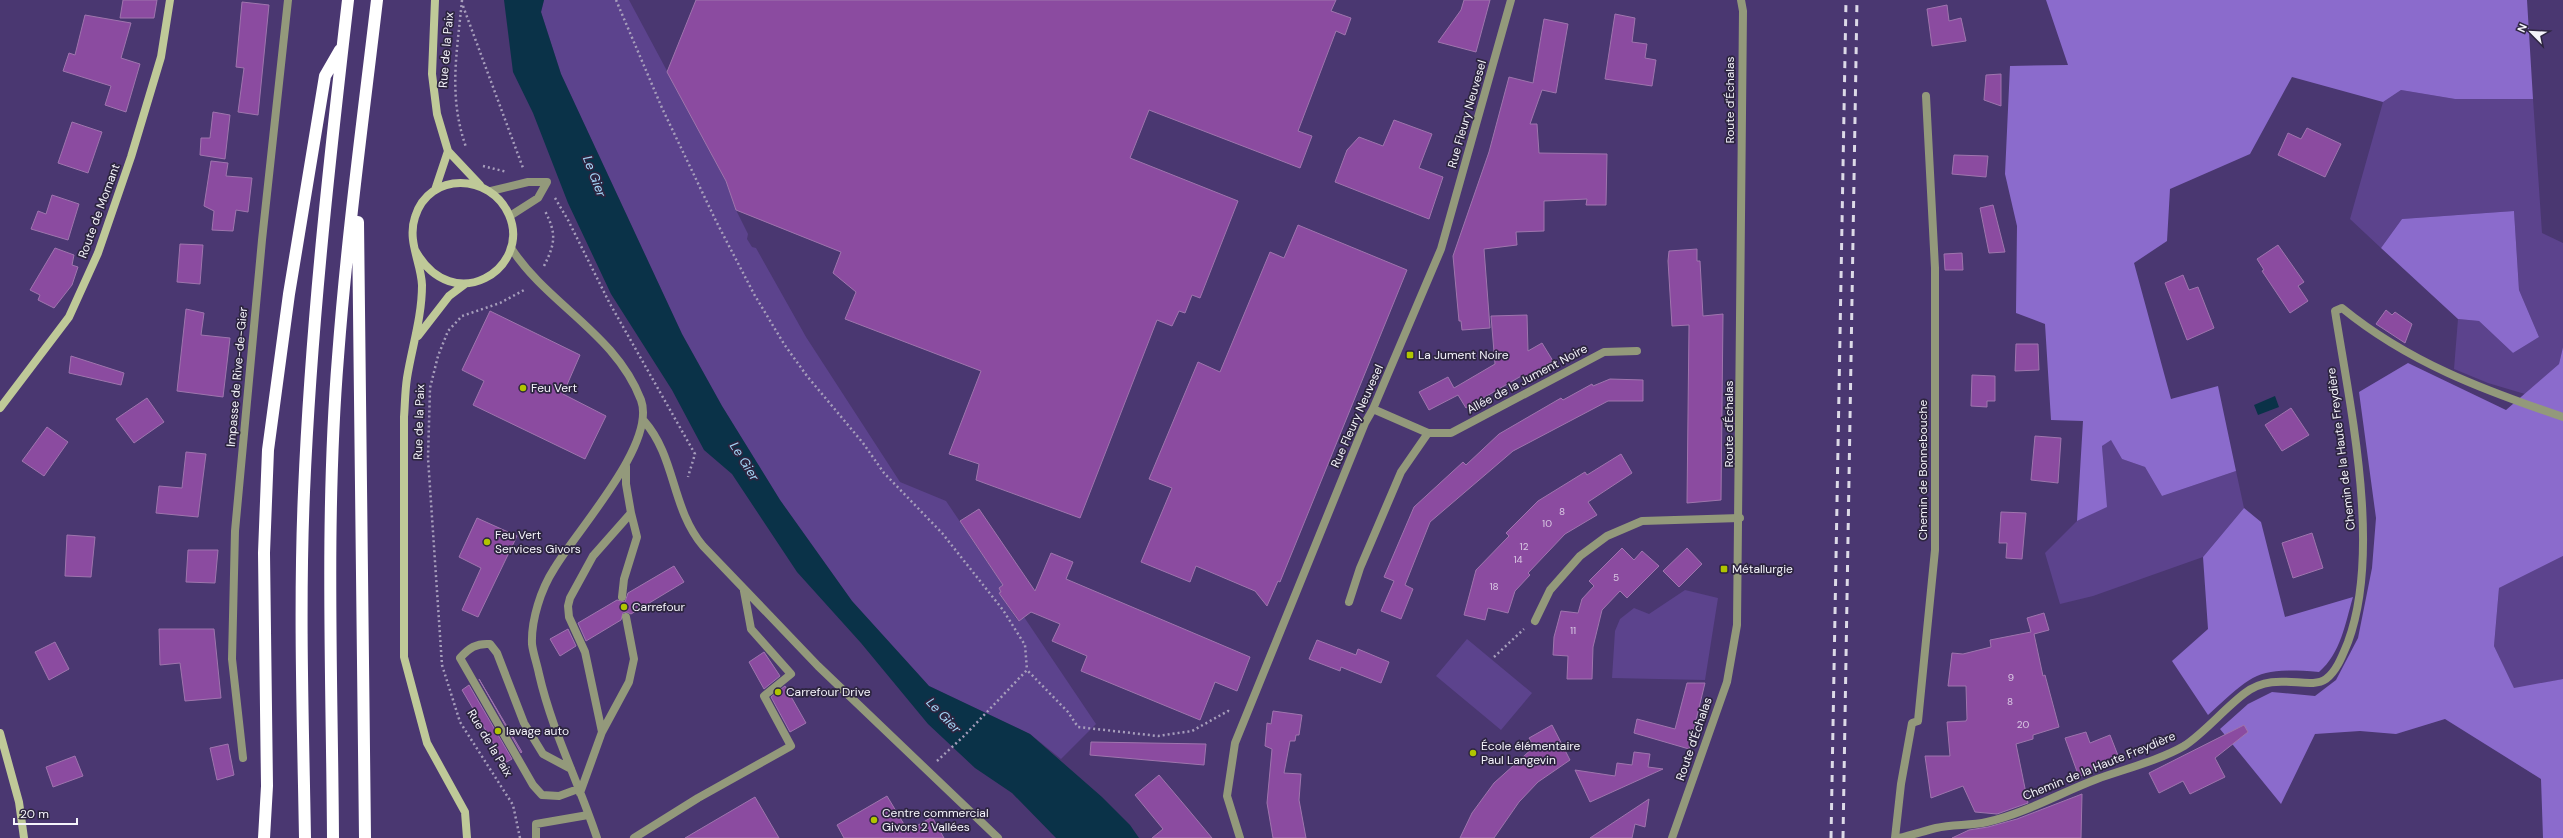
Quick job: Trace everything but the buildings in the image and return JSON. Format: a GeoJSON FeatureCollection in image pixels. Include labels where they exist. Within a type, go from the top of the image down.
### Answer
{"type":"FeatureCollection","features":[{"type":"Feature","properties":{"kind":"highway"},"geometry":{"type":"LineString","coordinates":[[305,838],[302,645],[304,495],[320,242],[348,0]]}},
{"type":"Feature","properties":{"kind":"highway"},"geometry":{"type":"LineString","coordinates":[[333,838],[330,540],[338,358],[357,156],[377,0]]}},
{"type":"Feature","properties":{"kind":"highway"},"geometry":{"type":"LineString","coordinates":[[264,838],[267,786],[264,553],[268,450],[289,294],[325,76],[343,45]]}},
{"type":"Feature","properties":{"kind":"highway"},"geometry":{"type":"LineString","coordinates":[[357,156],[366,838]]}},
{"type":"Feature","properties":{"kind":"main road","name":"Route de Mornant"},"geometry":{"type":"LineString","coordinates":[[0,408],[69,316],[98,253],[131,157],[160,57],[170,0]]}},
{"type":"Feature","properties":{"kind":"main road","name":"Rue de la Paix"},"geometry":{"type":"LineString","coordinates":[[436,0],[432,74],[437,114],[448,151],[480,185]]}},
{"type":"Feature","properties":{"kind":"main road"},"geometry":{"type":"LineString","coordinates":[[435,190],[448,151]]}},
{"type":"Feature","properties":{"kind":"main road"},"geometry":{"type":"LineString","coordinates":[[468,183],[480,185],[491,191],[503,202],[510,216],[513,232],[511,248],[504,262],[494,273],[480,281],[465,284],[450,282],[436,276],[423,265],[415,250],[412,234],[415,217],[422,202],[435,190],[451,184],[468,183]]}},
{"type":"Feature","properties":{"kind":"main road","name":"Rue de la Paix"},"geometry":{"type":"LineString","coordinates":[[415,250],[422,284],[417,336],[407,378],[404,417],[404,657],[427,743],[465,812],[466,838]]}},
{"type":"Feature","properties":{"kind":"main road","name":"Rue de la Paix"},"geometry":{"type":"LineString","coordinates":[[417,336],[449,296],[465,284]]}},
{"type":"Feature","properties":{"kind":"main road"},"geometry":{"type":"LineString","coordinates":[[0,733],[19,802],[24,838]]}},
{"type":"Feature","properties":{"kind":"street","name":"Impasse de Rive-de-Gier"},"geometry":{"type":"LineString","coordinates":[[243,758],[232,659],[235,532],[262,240],[288,0]]}},
{"type":"Feature","properties":{"kind":"street","name":"Rue Fleury Neuvesel"},"geometry":{"type":"LineString","coordinates":[[1240,838],[1227,796],[1235,743],[1364,423],[1373,409],[1441,249],[1511,0]]}},
{"type":"Feature","properties":{"kind":"street","name":"Route d'Échalas"},"geometry":{"type":"LineString","coordinates":[[1672,838],[1726,682],[1737,624],[1740,518],[1743,11],[1741,0]]}},
{"type":"Feature","properties":{"kind":"street","name":"Chemin de Bonnebouche"},"geometry":{"type":"LineString","coordinates":[[1895,838],[1901,784],[1912,723],[1918,721],[1935,550],[1936,268],[1926,96]]}},
{"type":"Feature","properties":{"kind":"street"},"geometry":{"type":"LineString","coordinates":[[491,191],[528,182],[547,182],[538,198],[510,216]]}},
{"type":"Feature","properties":{"kind":"street"},"geometry":{"type":"LineString","coordinates":[[511,248],[536,277],[606,344],[636,390],[644,410],[644,422],[626,465],[553,570],[535,616],[532,644],[544,696],[597,838]]}},
{"type":"Feature","properties":{"kind":"street","name":"Chemin de la Haute Freydière"},"geometry":{"type":"LineString","coordinates":[[1899,838],[1937,828],[1986,822],[2039,805],[2095,780],[2185,745],[2248,691],[2263,683],[2276,680],[2314,683],[2326,678],[2339,663],[2355,622],[2361,592],[2363,520],[2353,426],[2335,311],[2342,308],[2369,330],[2435,369],[2500,396],[2563,417]]}},
{"type":"Feature","properties":{"kind":"street","name":"Allée de la Jument Noire"},"geometry":{"type":"LineString","coordinates":[[1373,409],[1428,433],[1450,433],[1604,352],[1637,351]]}},
{"type":"Feature","properties":{"kind":"street"},"geometry":{"type":"LineString","coordinates":[[644,422],[658,438],[675,492],[690,532],[744,591],[823,671],[998,838]]}},
{"type":"Feature","properties":{"kind":"street"},"geometry":{"type":"LineString","coordinates":[[1349,602],[1360,568],[1401,472],[1428,433]]}},
{"type":"Feature","properties":{"kind":"street"},"geometry":{"type":"LineString","coordinates":[[622,597],[624,579],[637,537],[626,484],[626,465]]}},
{"type":"Feature","properties":{"kind":"street"},"geometry":{"type":"LineString","coordinates":[[602,732],[585,652],[569,617],[568,606],[593,556],[631,513]]}},
{"type":"Feature","properties":{"kind":"street"},"geometry":{"type":"LineString","coordinates":[[1535,621],[1550,590],[1580,556],[1607,536],[1642,522],[1740,518]]}},
{"type":"Feature","properties":{"kind":"street"},"geometry":{"type":"LineString","coordinates":[[634,838],[698,798],[791,746],[764,696],[791,674],[750,629],[744,591]]}},
{"type":"Feature","properties":{"kind":"street"},"geometry":{"type":"LineString","coordinates":[[579,791],[602,732],[629,682],[634,659],[626,617]]}},
{"type":"Feature","properties":{"kind":"street"},"geometry":{"type":"LineString","coordinates":[[571,769],[543,754],[524,723],[498,653],[490,644],[480,643],[468,649],[460,658],[533,785],[542,795],[559,796],[579,791]]}},
{"type":"Feature","properties":{"kind":"street"},"geometry":{"type":"LineString","coordinates":[[536,838],[536,824],[588,815]]}},
{"type":"Feature","properties":{"kind":"path","name":"Rue de la Paix"},"geometry":{"type":"LineString","coordinates":[[462,0],[454,91],[458,127],[468,153]]}},
{"type":"Feature","properties":{"kind":"path"},"geometry":{"type":"LineString","coordinates":[[616,0],[662,108],[713,214],[754,294],[784,344],[807,376],[863,443],[884,473],[942,533],[1003,610],[1025,645],[1027,670],[1068,712],[1078,727],[1158,736],[1192,731],[1228,710],[1246,718]]}},
{"type":"Feature","properties":{"kind":"path"},"geometry":{"type":"LineString","coordinates":[[462,4],[528,182]]}},
{"type":"Feature","properties":{"kind":"path"},"geometry":{"type":"LineString","coordinates":[[481,165],[504,171],[528,182]]}},
{"type":"Feature","properties":{"kind":"path"},"geometry":{"type":"LineString","coordinates":[[538,198],[551,192],[565,214],[609,302],[695,454],[688,479],[675,492]]}},
{"type":"Feature","properties":{"kind":"path","name":"Rue de la Paix"},"geometry":{"type":"LineString","coordinates":[[520,838],[513,805],[460,722],[442,665],[428,458],[430,388],[438,356],[448,331],[462,316],[500,303],[526,290],[536,277],[554,246],[553,225],[538,198]]}},
{"type":"Feature","properties":{"kind":"path"},"geometry":{"type":"LineString","coordinates":[[1494,657],[1516,634],[1535,621]]}},
{"type":"Feature","properties":{"kind":"path"},"geometry":{"type":"LineString","coordinates":[[950,749],[1027,670]]}},
{"type":"Feature","properties":{"kind":"shaded area"},"geometry":{"type":"Polygon","coordinates":[[[544,0],[629,0],[726,181],[736,210],[748,234],[747,239],[752,247],[756,248],[806,337],[900,482],[946,501],[1003,585],[999,588],[1001,592],[999,593],[1018,621],[1024,617],[1096,724],[1061,759],[1030,734],[929,686],[852,601],[780,500],[722,406],[682,334],[561,74],[541,12],[544,0]]]}},
{"type":"Feature","properties":{"kind":"shaded area"},"geometry":{"type":"Polygon","coordinates":[[[2046,0],[2527,0],[2533,99],[2455,99],[2401,90],[2383,102],[2292,77],[2250,154],[2170,189],[2167,241],[2134,263],[2171,399],[2218,386],[2236,471],[2162,496],[2145,467],[2122,459],[2111,440],[2102,446],[2107,507],[2077,521],[2083,421],[2051,420],[2045,324],[2016,313],[2017,226],[2005,174],[2010,66],[2068,65],[2046,0]]]}},
{"type":"Feature","properties":{"kind":"shaded area"},"geometry":{"type":"Polygon","coordinates":[[[2401,90],[2455,99],[2533,99],[2542,233],[2563,243],[2563,347],[2559,364],[2525,394],[2488,383],[2454,369],[2458,319],[2479,321],[2513,353],[2539,337],[2519,290],[2514,211],[2402,219],[2381,248],[2350,219],[2383,102],[2401,90]]]}},
{"type":"Feature","properties":{"kind":"shaded area"},"geometry":{"type":"Polygon","coordinates":[[[2514,211],[2519,290],[2539,337],[2513,353],[2479,321],[2458,319],[2381,248],[2402,219],[2514,211]]]}},
{"type":"Feature","properties":{"kind":"shaded area"},"geometry":{"type":"Polygon","coordinates":[[[2563,347],[2563,556],[2499,588],[2494,646],[2514,688],[2563,679],[2563,838],[2543,838],[2541,779],[2445,719],[2396,734],[2360,731],[2315,734],[2281,804],[2220,729],[2248,704],[2272,692],[2315,696],[2336,680],[2358,638],[2372,568],[2376,518],[2359,392],[2408,363],[2506,410],[2559,364],[2563,347]]]}},
{"type":"Feature","properties":{"kind":"shaded area"},"geometry":{"type":"Polygon","coordinates":[[[2111,439],[2122,459],[2145,467],[2162,496],[2236,471],[2244,508],[2203,557],[2093,596],[2060,604],[2045,553],[2077,521],[2106,507],[2102,446],[2111,439]]]}},
{"type":"Feature","properties":{"kind":"shaded area"},"geometry":{"type":"Polygon","coordinates":[[[2244,508],[2261,522],[2285,617],[2353,597],[2345,628],[2337,647],[2332,656],[2319,672],[2281,671],[2257,676],[2246,682],[2208,715],[2172,661],[2208,629],[2203,557],[2244,508]]]}},
{"type":"Feature","properties":{"kind":"shaded area"},"geometry":{"type":"Polygon","coordinates":[[[2563,556],[2563,679],[2514,689],[2494,646],[2499,588],[2563,556]]]}},
{"type":"Feature","properties":{"kind":"shaded area"},"geometry":{"type":"Polygon","coordinates":[[[1685,590],[1718,598],[1705,680],[1612,678],[1615,631],[1620,619],[1634,608],[1649,614],[1685,590]]]}},
{"type":"Feature","properties":{"kind":"shaded area"},"geometry":{"type":"Polygon","coordinates":[[[1467,639],[1532,693],[1501,730],[1436,676],[1467,639]]]}},
{"type":"Feature","properties":{"kind":"water","name":"Le Gier"},"geometry":{"type":"Polygon","coordinates":[[[504,0],[544,0],[541,12],[561,74],[682,334],[722,406],[780,500],[852,601],[929,686],[1030,734],[1102,797],[1130,825],[1139,838],[1056,838],[1012,793],[975,768],[928,724],[861,643],[797,572],[732,474],[704,450],[672,390],[611,294],[568,203],[533,113],[513,72],[504,0]]]}},
{"type":"Feature","properties":{"kind":"water"},"geometry":{"type":"Polygon","coordinates":[[[2275,396],[2279,407],[2258,415],[2254,405],[2275,396]]]}},
{"type":"Feature","properties":{"kind":"railway"},"geometry":{"type":"LineString","coordinates":[[1831,838],[1846,0]]}},
{"type":"Feature","properties":{"kind":"railway"},"geometry":{"type":"LineString","coordinates":[[1843,838],[1857,0]]}},
{"type":"Feature","properties":{"kind":"place","name":"La Jument Noire"},"geometry":{"type":"Point","coordinates":[1410,355]}},
{"type":"Feature","properties":{"kind":"place","name":"Feu Vert"},"geometry":{"type":"Point","coordinates":[523,388]}},
{"type":"Feature","properties":{"kind":"place","name":"Feu Vert Services Givors"},"geometry":{"type":"Point","coordinates":[487,542]}},
{"type":"Feature","properties":{"kind":"place","name":"Métallurgie"},"geometry":{"type":"Point","coordinates":[1724,569]}},
{"type":"Feature","properties":{"kind":"place","name":"Carrefour"},"geometry":{"type":"Point","coordinates":[624,607]}},
{"type":"Feature","properties":{"kind":"place","name":"Carrefour Drive"},"geometry":{"type":"Point","coordinates":[778,692]}},
{"type":"Feature","properties":{"kind":"place","name":"lavage auto"},"geometry":{"type":"Point","coordinates":[498,731]}},
{"type":"Feature","properties":{"kind":"place","name":"École élémentaire Paul Langevin"},"geometry":{"type":"Point","coordinates":[1473,753]}},
{"type":"Feature","properties":{"kind":"place","name":"Centre commercial Givors 2 Vallées"},"geometry":{"type":"Point","coordinates":[874,820]}}]}
